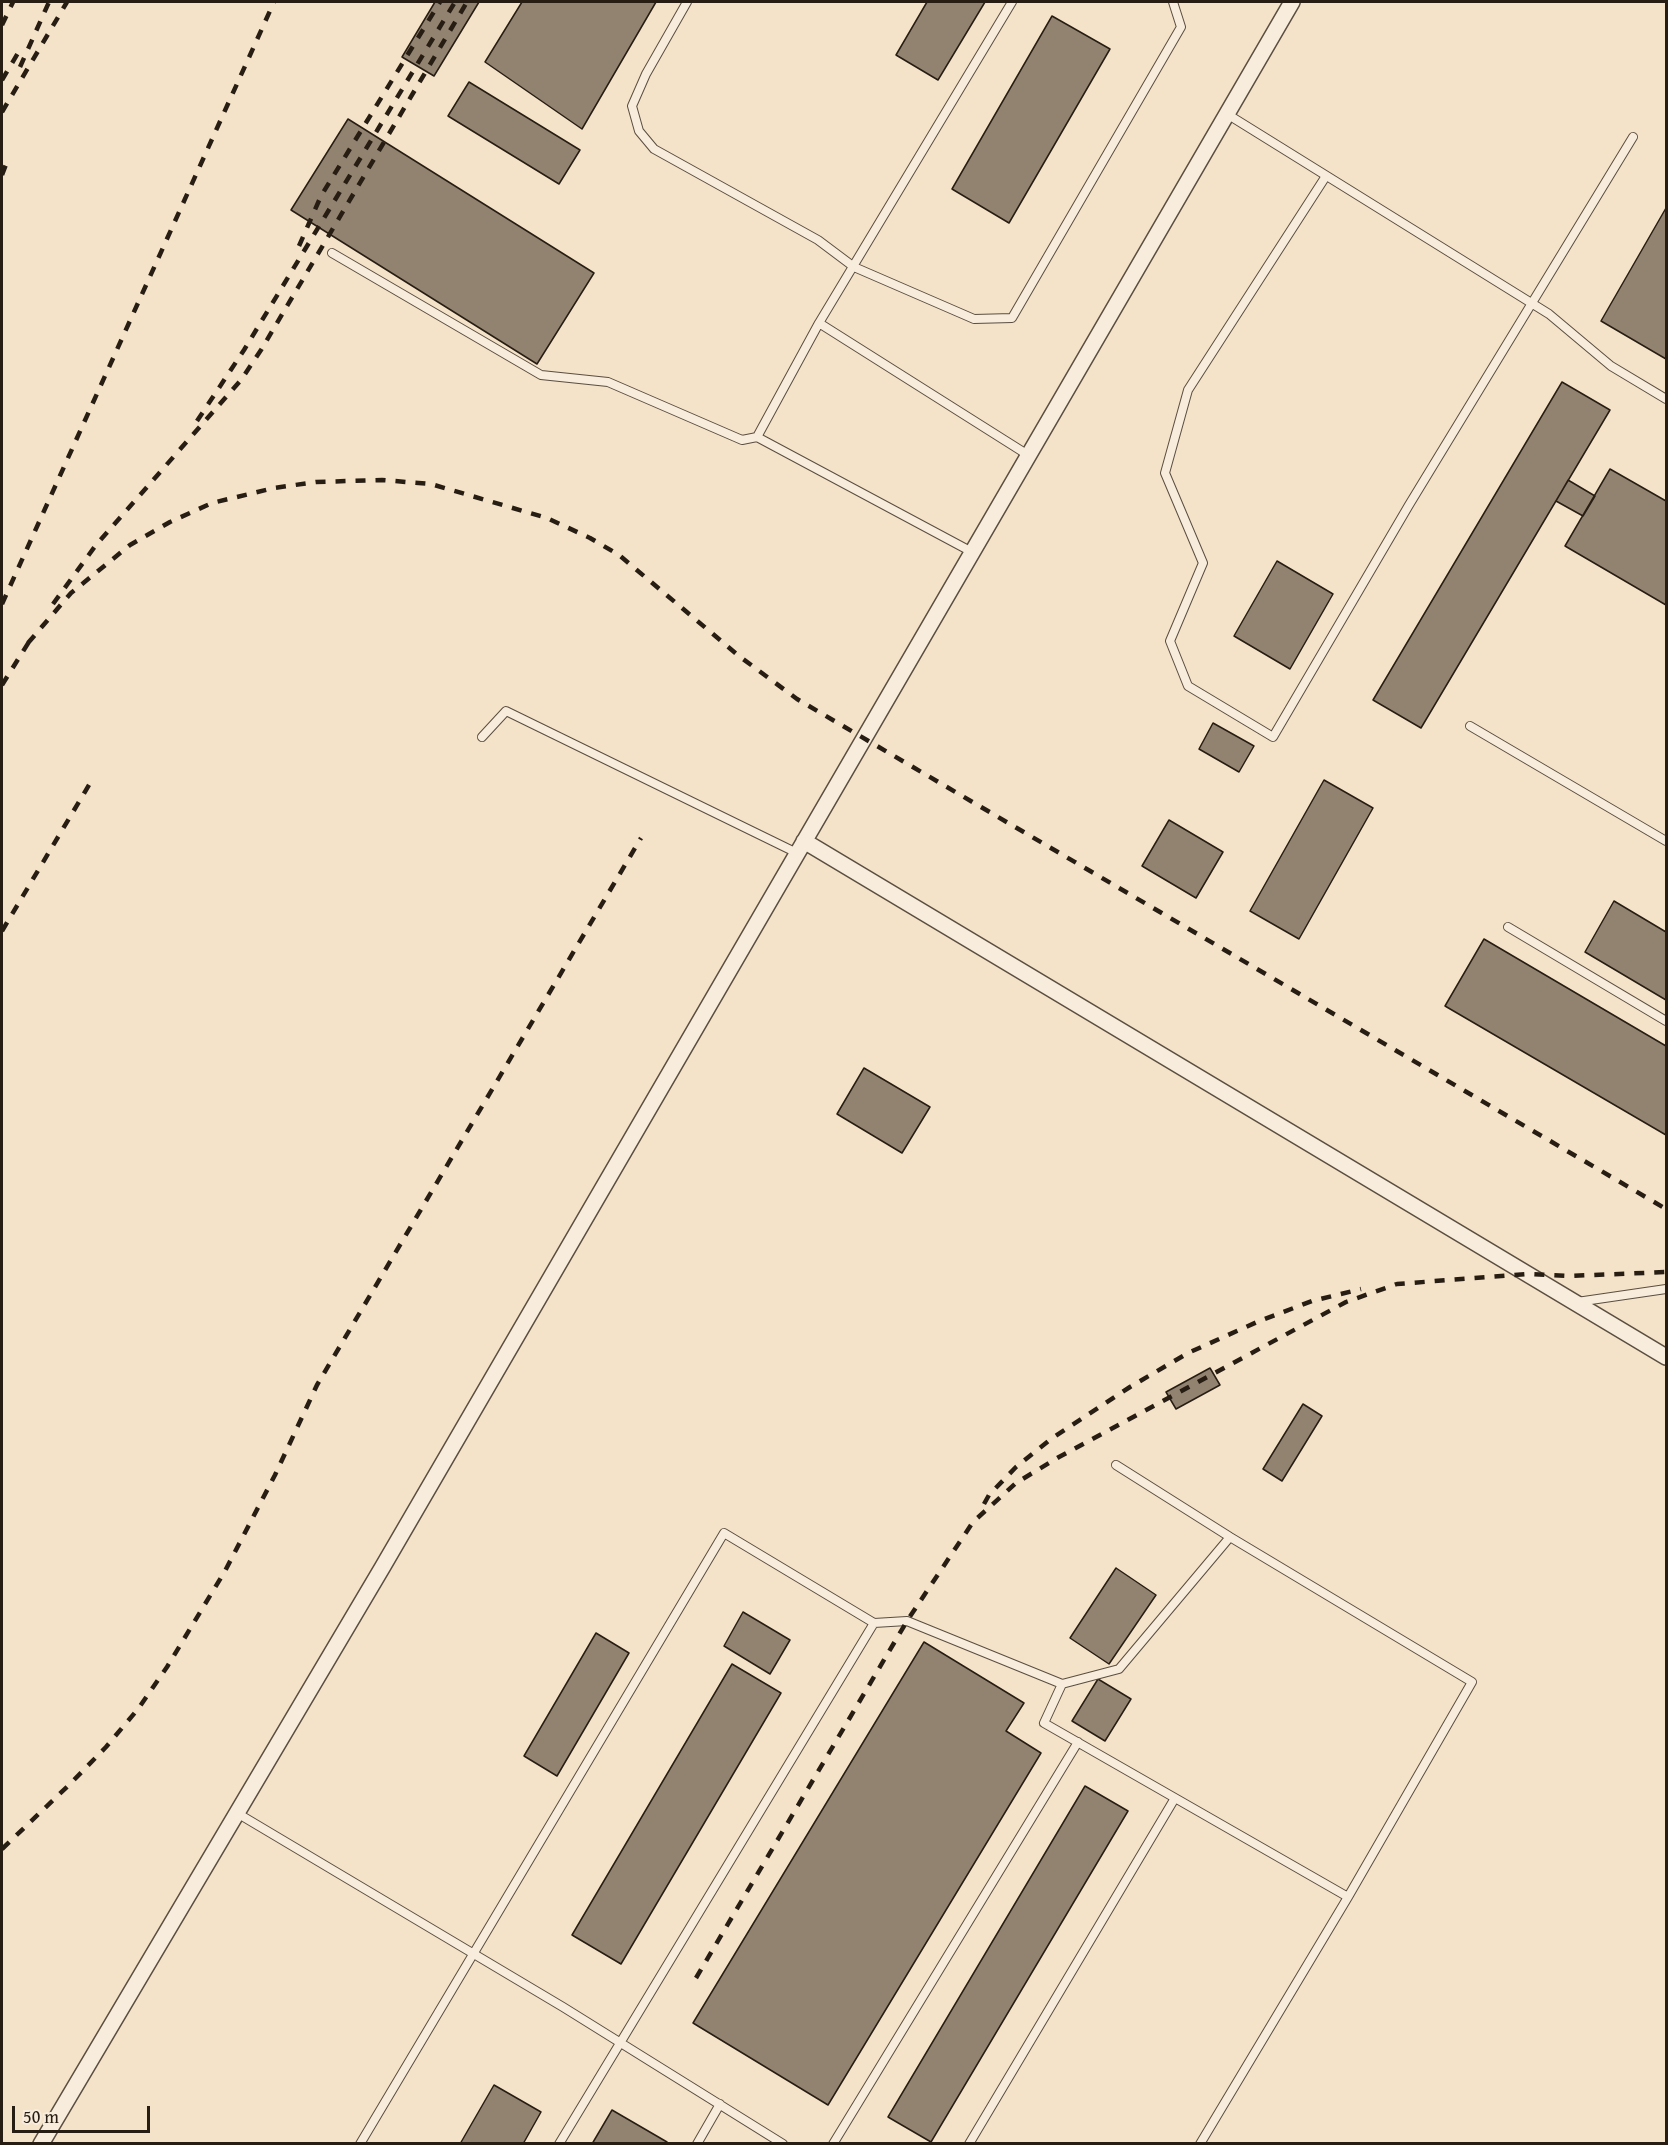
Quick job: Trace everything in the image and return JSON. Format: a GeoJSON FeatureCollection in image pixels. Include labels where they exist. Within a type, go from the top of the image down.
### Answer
{"type":"FeatureCollection","features":[{"type":"Feature","properties":{"kind":"street"},"geometry":{"type":"LineString","coordinates":[[41,2144],[382,1568],[1292,2]]}},
{"type":"Feature","properties":{"kind":"street"},"geometry":{"type":"LineString","coordinates":[[801,847],[1666,1357]]}},
{"type":"Feature","properties":{"kind":"lane"},"geometry":{"type":"LineString","coordinates":[[687,2],[646,74],[632,106],[639,131],[654,148],[818,240],[854,267],[974,319],[1012,318],[1180,27],[1173,2]]}},
{"type":"Feature","properties":{"kind":"lane"},"geometry":{"type":"LineString","coordinates":[[758,437],[819,323],[1012,2]]}},
{"type":"Feature","properties":{"kind":"lane"},"geometry":{"type":"LineString","coordinates":[[1227,114],[1532,303],[1567,328],[1611,366],[1666,399]]}},
{"type":"Feature","properties":{"kind":"lane"},"geometry":{"type":"LineString","coordinates":[[1326,176],[1188,390],[1165,473],[1203,563],[1170,640],[1188,686],[1273,737],[1403,515],[1633,137]]}},
{"type":"Feature","properties":{"kind":"lane"},"geometry":{"type":"LineString","coordinates":[[332,253],[541,375],[608,382],[742,440],[758,437],[972,552]]}},
{"type":"Feature","properties":{"kind":"lane"},"geometry":{"type":"LineString","coordinates":[[819,323],[1028,455]]}},
{"type":"Feature","properties":{"kind":"lane"},"geometry":{"type":"LineString","coordinates":[[482,737],[506,711],[801,847]]}},
{"type":"Feature","properties":{"kind":"lane"},"geometry":{"type":"LineString","coordinates":[[1470,726],[1666,841]]}},
{"type":"Feature","properties":{"kind":"lane"},"geometry":{"type":"LineString","coordinates":[[1508,927],[1666,1020]]}},
{"type":"Feature","properties":{"kind":"lane"},"geometry":{"type":"LineString","coordinates":[[1575,1303],[1666,1289]]}},
{"type":"Feature","properties":{"kind":"lane"},"geometry":{"type":"LineString","coordinates":[[1116,1465],[1230,1538],[1472,1682],[1348,1897],[1200,2144]]}},
{"type":"Feature","properties":{"kind":"lane"},"geometry":{"type":"LineString","coordinates":[[360,2144],[724,1533],[874,1623],[907,1621],[1062,1684],[1119,1670],[1230,1538]]}},
{"type":"Feature","properties":{"kind":"lane"},"geometry":{"type":"LineString","coordinates":[[559,2144],[874,1623]]}},
{"type":"Feature","properties":{"kind":"lane"},"geometry":{"type":"LineString","coordinates":[[1062,1684],[1044,1723],[1348,1897]]}},
{"type":"Feature","properties":{"kind":"lane"},"geometry":{"type":"LineString","coordinates":[[833,2144],[1078,1742]]}},
{"type":"Feature","properties":{"kind":"lane"},"geometry":{"type":"LineString","coordinates":[[969,2144],[1175,1798]]}},
{"type":"Feature","properties":{"kind":"lane"},"geometry":{"type":"LineString","coordinates":[[237,1813],[621,2043],[783,2144]]}},
{"type":"Feature","properties":{"kind":"lane"},"geometry":{"type":"LineString","coordinates":[[697,2144],[720,2104]]}},
{"type":"Feature","properties":{"kind":"building"},"geometry":{"type":"Polygon","coordinates":[[[435,2],[479,2],[434,76],[402,57],[435,2]]]}},
{"type":"Feature","properties":{"kind":"building"},"geometry":{"type":"Polygon","coordinates":[[[522,2],[656,2],[582,129],[485,62],[522,2]]]}},
{"type":"Feature","properties":{"kind":"building"},"geometry":{"type":"Polygon","coordinates":[[[927,2],[985,2],[938,80],[896,55],[927,2]]]}},
{"type":"Feature","properties":{"kind":"building"},"geometry":{"type":"Polygon","coordinates":[[[1052,16],[1110,49],[1009,223],[952,189],[1052,16]]]}},
{"type":"Feature","properties":{"kind":"building"},"geometry":{"type":"Polygon","coordinates":[[[469,82],[580,150],[559,184],[448,116],[469,82]]]}},
{"type":"Feature","properties":{"kind":"building"},"geometry":{"type":"Polygon","coordinates":[[[348,119],[594,273],[537,364],[291,210],[348,119]]]}},
{"type":"Feature","properties":{"kind":"building"},"geometry":{"type":"Polygon","coordinates":[[[1666,208],[1666,359],[1601,321],[1666,208]]]}},
{"type":"Feature","properties":{"kind":"building"},"geometry":{"type":"Polygon","coordinates":[[[1562,382],[1610,410],[1421,728],[1373,700],[1562,382]]]}},
{"type":"Feature","properties":{"kind":"building"},"geometry":{"type":"Polygon","coordinates":[[[1610,469],[1666,501],[1666,605],[1565,546],[1610,469]]]}},
{"type":"Feature","properties":{"kind":"building"},"geometry":{"type":"Polygon","coordinates":[[[1568,480],[1595,496],[1583,516],[1556,501],[1568,480]]]}},
{"type":"Feature","properties":{"kind":"building"},"geometry":{"type":"Polygon","coordinates":[[[1277,561],[1333,594],[1290,669],[1234,636],[1277,561]]]}},
{"type":"Feature","properties":{"kind":"building"},"geometry":{"type":"Polygon","coordinates":[[[1213,723],[1254,746],[1239,772],[1199,749],[1213,723]]]}},
{"type":"Feature","properties":{"kind":"building"},"geometry":{"type":"Polygon","coordinates":[[[1324,780],[1373,808],[1299,939],[1250,911],[1324,780]]]}},
{"type":"Feature","properties":{"kind":"building"},"geometry":{"type":"Polygon","coordinates":[[[1169,820],[1223,852],[1196,898],[1142,866],[1169,820]]]}},
{"type":"Feature","properties":{"kind":"building"},"geometry":{"type":"Polygon","coordinates":[[[1614,901],[1666,932],[1666,1000],[1585,952],[1614,901]]]}},
{"type":"Feature","properties":{"kind":"building"},"geometry":{"type":"Polygon","coordinates":[[[1484,939],[1666,1046],[1666,1135],[1445,1006],[1484,939]]]}},
{"type":"Feature","properties":{"kind":"building"},"geometry":{"type":"Polygon","coordinates":[[[864,1068],[930,1107],[902,1153],[837,1114],[864,1068]]]}},
{"type":"Feature","properties":{"kind":"building"},"geometry":{"type":"Polygon","coordinates":[[[1210,1368],[1220,1385],[1176,1409],[1166,1392],[1210,1368]]]}},
{"type":"Feature","properties":{"kind":"building"},"geometry":{"type":"Polygon","coordinates":[[[1303,1404],[1322,1416],[1282,1481],[1263,1469],[1303,1404]]]}},
{"type":"Feature","properties":{"kind":"building"},"geometry":{"type":"Polygon","coordinates":[[[1116,1568],[1156,1595],[1109,1664],[1070,1638],[1116,1568]]]}},
{"type":"Feature","properties":{"kind":"building"},"geometry":{"type":"Polygon","coordinates":[[[743,1612],[790,1640],[770,1674],[724,1646],[743,1612]]]}},
{"type":"Feature","properties":{"kind":"building"},"geometry":{"type":"Polygon","coordinates":[[[596,1633],[629,1653],[557,1776],[524,1756],[596,1633]]]}},
{"type":"Feature","properties":{"kind":"building"},"geometry":{"type":"Polygon","coordinates":[[[924,1642],[1024,1703],[1006,1731],[1041,1753],[828,2105],[693,2023],[924,1642]]]}},
{"type":"Feature","properties":{"kind":"building"},"geometry":{"type":"Polygon","coordinates":[[[732,1664],[781,1693],[621,1964],[572,1935],[732,1664]]]}},
{"type":"Feature","properties":{"kind":"building"},"geometry":{"type":"Polygon","coordinates":[[[1098,1679],[1131,1699],[1105,1741],[1072,1721],[1098,1679]]]}},
{"type":"Feature","properties":{"kind":"building"},"geometry":{"type":"Polygon","coordinates":[[[1085,1786],[1128,1811],[931,2142],[888,2117],[1085,1786]]]}},
{"type":"Feature","properties":{"kind":"building"},"geometry":{"type":"Polygon","coordinates":[[[494,2085],[541,2112],[523,2144],[460,2144],[494,2085]]]}},
{"type":"Feature","properties":{"kind":"building"},"geometry":{"type":"Polygon","coordinates":[[[612,2110],[667,2142],[667,2144],[592,2144],[612,2110]]]}},
{"type":"Feature","properties":{"kind":"railway"},"geometry":{"type":"LineString","coordinates":[[2,25],[13,2]]}},
{"type":"Feature","properties":{"kind":"railway"},"geometry":{"type":"LineString","coordinates":[[20,67],[49,2]]}},
{"type":"Feature","properties":{"kind":"railway"},"geometry":{"type":"LineString","coordinates":[[2,112],[67,2]]}},
{"type":"Feature","properties":{"kind":"railway"},"geometry":{"type":"LineString","coordinates":[[2,604],[274,2]]}},
{"type":"Feature","properties":{"kind":"railway"},"geometry":{"type":"LineString","coordinates":[[299,246],[321,196],[440,2]]}},
{"type":"Feature","properties":{"kind":"railway"},"geometry":{"type":"LineString","coordinates":[[197,421],[244,350],[455,2]]}},
{"type":"Feature","properties":{"kind":"railway"},"geometry":{"type":"LineString","coordinates":[[53,604],[96,545],[241,380],[467,2]]}},
{"type":"Feature","properties":{"kind":"railway"},"geometry":{"type":"LineString","coordinates":[[2,80],[21,48]]}},
{"type":"Feature","properties":{"kind":"railway"},"geometry":{"type":"LineString","coordinates":[[2,175],[8,159]]}},
{"type":"Feature","properties":{"kind":"railway"},"geometry":{"type":"LineString","coordinates":[[28,643],[71,593],[130,545],[170,522],[212,503],[274,488],[316,482],[382,480],[431,484],[547,518],[590,538],[619,555],[739,656],[797,699],[1666,1209]]}},
{"type":"Feature","properties":{"kind":"railway"},"geometry":{"type":"LineString","coordinates":[[2,685],[32,637]]}},
{"type":"Feature","properties":{"kind":"railway"},"geometry":{"type":"LineString","coordinates":[[2,931],[92,780]]}},
{"type":"Feature","properties":{"kind":"railway"},"geometry":{"type":"LineString","coordinates":[[2,1849],[106,1747],[138,1709],[167,1667],[225,1571],[275,1475],[317,1385],[641,838]]}},
{"type":"Feature","properties":{"kind":"railway"},"geometry":{"type":"LineString","coordinates":[[696,1978],[907,1621],[973,1522],[1016,1483],[1059,1457],[1346,1302],[1397,1284],[1527,1274],[1569,1276],[1666,1272]]}},
{"type":"Feature","properties":{"kind":"railway"},"geometry":{"type":"LineString","coordinates":[[984,1504],[989,1495],[1016,1467],[1051,1439],[1130,1387],[1188,1353],[1257,1322],[1312,1301],[1361,1289]]}}]}
